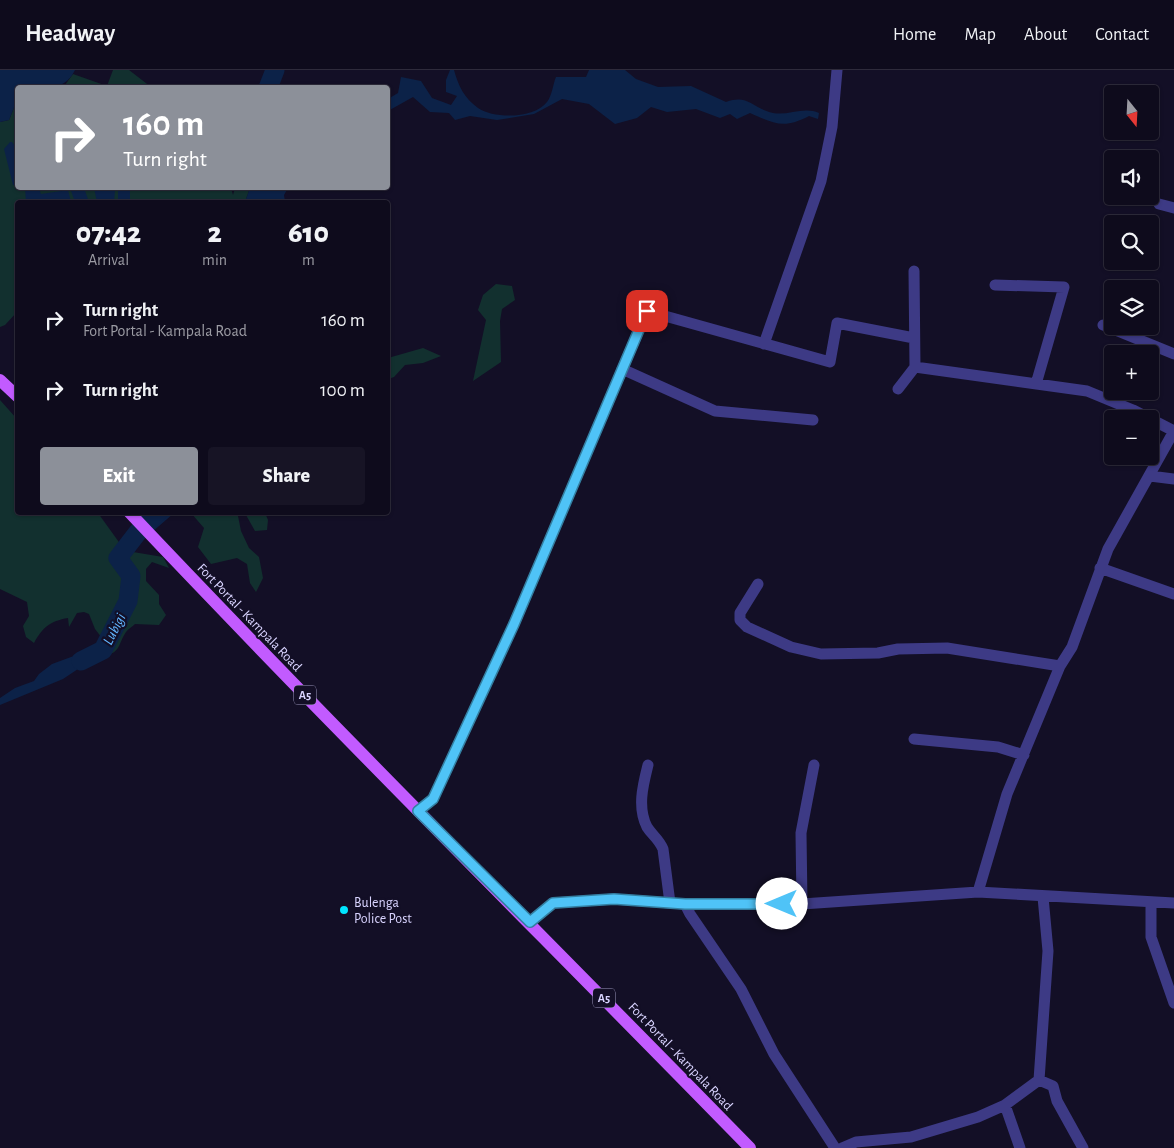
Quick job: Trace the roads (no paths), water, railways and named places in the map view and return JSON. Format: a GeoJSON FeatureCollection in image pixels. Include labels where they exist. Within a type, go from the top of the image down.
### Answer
{"type":"FeatureCollection","features":[{"type":"Feature","properties":{"kind":"main road"},"geometry":{"type":"LineString","coordinates":[[0,380],[15,394]]}},
{"type":"Feature","properties":{"kind":"main road","name":"Fort Portal - Kampala Road"},"geometry":{"type":"LineString","coordinates":[[131,515],[418,811],[530,922],[750,1148]]}},
{"type":"Feature","properties":{"kind":"street"},"geometry":{"type":"LineString","coordinates":[[764,344],[821,181],[832,127],[837,70]]}},
{"type":"Feature","properties":{"kind":"street"},"geometry":{"type":"LineString","coordinates":[[1159,204],[1174,208]]}},
{"type":"Feature","properties":{"kind":"street"},"geometry":{"type":"LineString","coordinates":[[898,389],[915,367],[914,272]]}},
{"type":"Feature","properties":{"kind":"street"},"geometry":{"type":"LineString","coordinates":[[996,285],[1064,287],[1036,384]]}},
{"type":"Feature","properties":{"kind":"street"},"geometry":{"type":"LineString","coordinates":[[418,811],[433,799],[514,624],[647,311],[830,362],[837,323],[914,338]]}},
{"type":"Feature","properties":{"kind":"street"},"geometry":{"type":"LineString","coordinates":[[1103,325],[1174,354]]}},
{"type":"Feature","properties":{"kind":"street"},"geometry":{"type":"LineString","coordinates":[[915,367],[1087,391],[1133,410],[1174,431],[1108,549],[1072,647],[1060,666],[1007,794],[978,892]]}},
{"type":"Feature","properties":{"kind":"street"},"geometry":{"type":"LineString","coordinates":[[622,369],[715,411],[812,420]]}},
{"type":"Feature","properties":{"kind":"street"},"geometry":{"type":"LineString","coordinates":[[1150,476],[1174,478]]}},
{"type":"Feature","properties":{"kind":"street"},"geometry":{"type":"LineString","coordinates":[[1100,568],[1174,594]]}},
{"type":"Feature","properties":{"kind":"street"},"geometry":{"type":"LineString","coordinates":[[758,584],[740,613],[740,620],[747,627],[791,647],[821,654],[878,653],[898,649],[947,648],[1060,666]]}},
{"type":"Feature","properties":{"kind":"street"},"geometry":{"type":"LineString","coordinates":[[914,739],[990,746],[1024,755]]}},
{"type":"Feature","properties":{"kind":"street"},"geometry":{"type":"LineString","coordinates":[[648,765],[642,790],[642,809],[648,828],[660,842],[670,903]]}},
{"type":"Feature","properties":{"kind":"street"},"geometry":{"type":"LineString","coordinates":[[802,904],[801,833],[814,765]]}},
{"type":"Feature","properties":{"kind":"street"},"geometry":{"type":"LineString","coordinates":[[530,922],[553,903],[614,899],[685,904],[802,904],[978,892],[1174,903]]}},
{"type":"Feature","properties":{"kind":"street"},"geometry":{"type":"LineString","coordinates":[[842,1148],[856,1142],[911,1137],[978,1117],[1005,1105],[1039,1080],[1048,951],[1043,897]]}},
{"type":"Feature","properties":{"kind":"street"},"geometry":{"type":"LineString","coordinates":[[1151,902],[1152,937],[1174,1003]]}},
{"type":"Feature","properties":{"kind":"street"},"geometry":{"type":"LineString","coordinates":[[685,904],[740,989],[774,1054],[836,1148]]}},
{"type":"Feature","properties":{"kind":"street"},"geometry":{"type":"LineString","coordinates":[[1039,1080],[1053,1086],[1057,1101],[1083,1148]]}},
{"type":"Feature","properties":{"kind":"street"},"geometry":{"type":"LineString","coordinates":[[1005,1105],[1020,1148]]}},
{"type":"Feature","properties":{"kind":"water"},"geometry":{"type":"Polygon","coordinates":[[[0,70],[75,70],[65,83],[60,85],[15,85],[15,105],[9,120],[0,122],[0,70]]]}},
{"type":"Feature","properties":{"kind":"water"},"geometry":{"type":"Polygon","coordinates":[[[450,70],[454,70],[462,91],[478,108],[494,114],[514,116],[533,112],[541,108],[549,99],[556,77],[586,77],[589,70],[625,70],[636,79],[658,87],[691,86],[726,102],[734,100],[745,101],[773,113],[779,114],[808,110],[819,113],[818,119],[809,116],[793,123],[780,124],[750,113],[737,119],[730,114],[720,118],[696,109],[667,112],[651,107],[637,118],[615,124],[589,104],[562,99],[534,114],[497,120],[470,116],[455,120],[449,113],[430,112],[413,97],[390,110],[390,98],[398,93],[401,77],[421,81],[432,98],[451,105],[457,96],[446,92],[446,80],[450,70]]]}},
{"type":"Feature","properties":{"kind":"water"},"geometry":{"type":"Polygon","coordinates":[[[10,142],[15,146],[15,185],[13,185],[4,149],[10,142]]]}},
{"type":"Feature","properties":{"kind":"water"},"geometry":{"type":"Polygon","coordinates":[[[25,190],[39,190],[41,194],[68,190],[70,200],[26,200],[25,190]]]}},
{"type":"Feature","properties":{"kind":"water"},"geometry":{"type":"Polygon","coordinates":[[[71,190],[85,190],[88,200],[74,200],[71,190]]]}},
{"type":"Feature","properties":{"kind":"water"},"geometry":{"type":"Polygon","coordinates":[[[94,190],[115,190],[114,200],[97,200],[94,190]]]}},
{"type":"Feature","properties":{"kind":"water"},"geometry":{"type":"Polygon","coordinates":[[[118,190],[130,190],[130,200],[118,200],[118,190]]]}},
{"type":"Feature","properties":{"kind":"water"},"geometry":{"type":"Polygon","coordinates":[[[249,190],[287,190],[284,195],[285,200],[246,200],[249,190]]]}},
{"type":"Feature","properties":{"kind":"water"},"geometry":{"type":"Polygon","coordinates":[[[139,515],[172,515],[118,558],[121,545],[139,515]]]}},
{"type":"Feature","properties":{"kind":"water"},"geometry":{"type":"Polygon","coordinates":[[[101,646],[105,656],[87,663],[63,679],[0,705],[0,698],[15,688],[34,681],[39,674],[52,664],[101,646]]]}},
{"type":"Feature","properties":{"kind":"waterway","name":"Lubigi"},"geometry":{"type":"LineString","coordinates":[[269,85],[275,70]]}},
{"type":"Feature","properties":{"kind":"waterway","name":"Lubigi"},"geometry":{"type":"LineString","coordinates":[[81,661],[103,650],[128,601],[131,576],[118,558],[138,532],[155,515]]}},
{"type":"Feature","properties":{"kind":"place","name":"Bulenga Police Post"},"geometry":{"type":"Point","coordinates":[344,910]}}]}
